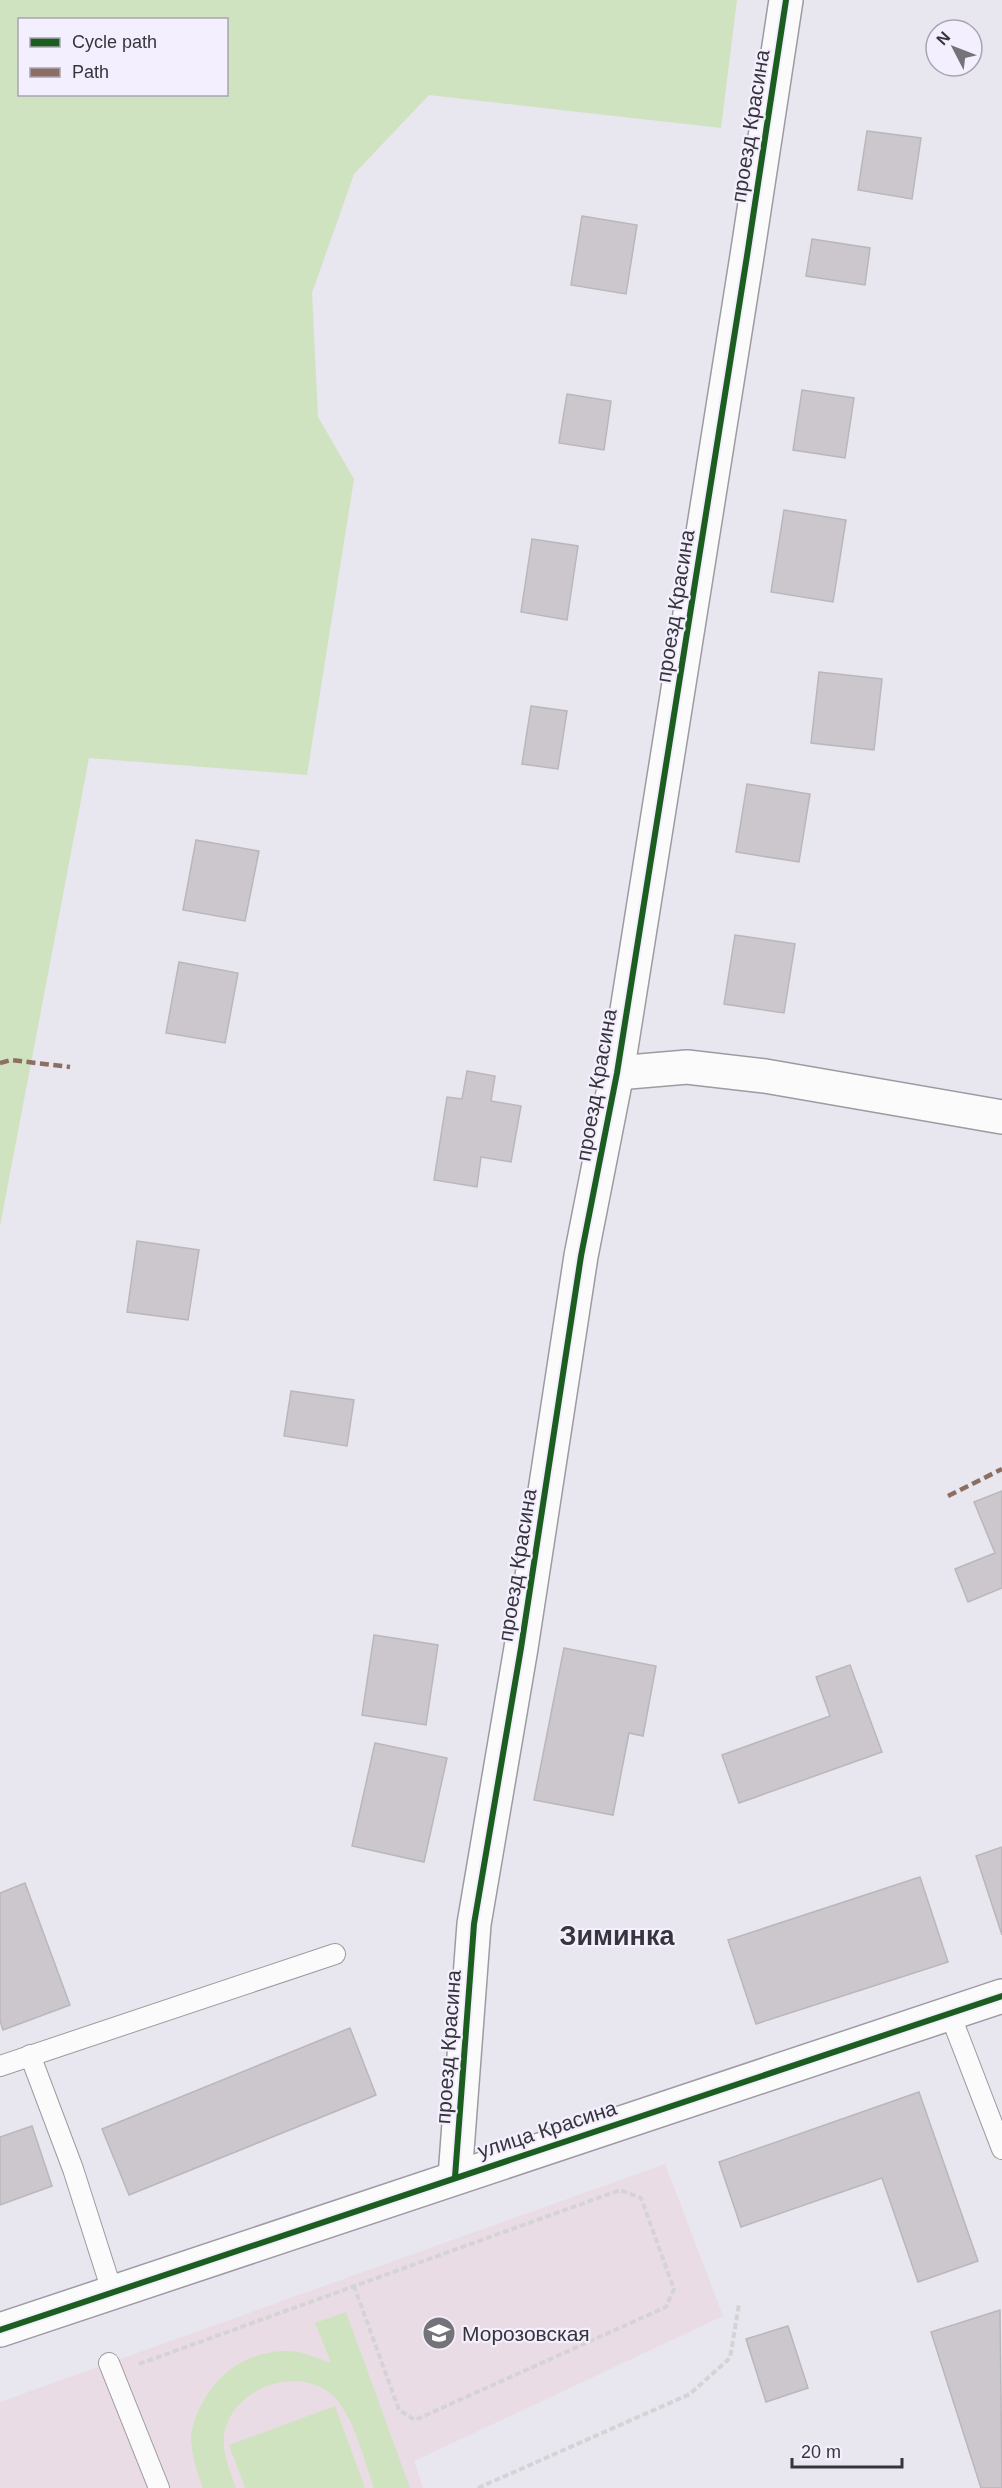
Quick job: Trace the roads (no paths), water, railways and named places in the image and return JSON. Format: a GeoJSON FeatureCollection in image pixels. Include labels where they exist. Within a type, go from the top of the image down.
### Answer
{"type":"FeatureCollection","features":[{"type":"Feature","properties":{"kind":"street","name":"проезд Красина"},"geometry":{"type":"LineString","coordinates":[[455,2178],[474,1924],[521,1648],[581,1256],[617,1073],[746,268],[786,0]]}},
{"type":"Feature","properties":{"kind":"street"},"geometry":{"type":"LineString","coordinates":[[617,1073],[687,1067],[765,1076],[1002,1117]]}},
{"type":"Feature","properties":{"kind":"street","name":"улица Красина"},"geometry":{"type":"LineString","coordinates":[[0,2330],[1002,1996]]}},
{"type":"Feature","properties":{"kind":"lane"},"geometry":{"type":"LineString","coordinates":[[0,2066],[334,1954]]}},
{"type":"Feature","properties":{"kind":"lane"},"geometry":{"type":"LineString","coordinates":[[950,2014],[1002,2149]]}},
{"type":"Feature","properties":{"kind":"lane"},"geometry":{"type":"LineString","coordinates":[[30,2055],[73,2169],[112,2291]]}},
{"type":"Feature","properties":{"kind":"lane"},"geometry":{"type":"LineString","coordinates":[[111,2368],[159,2488]]}},
{"type":"Feature","properties":{"kind":"place","name":"Морозовская"},"geometry":{"type":"Point","coordinates":[439,2333]}},
{"type":"Feature","properties":{"kind":"district","name":"Зиминка"},"geometry":{"type":"Point","coordinates":[617,1936]}}]}
